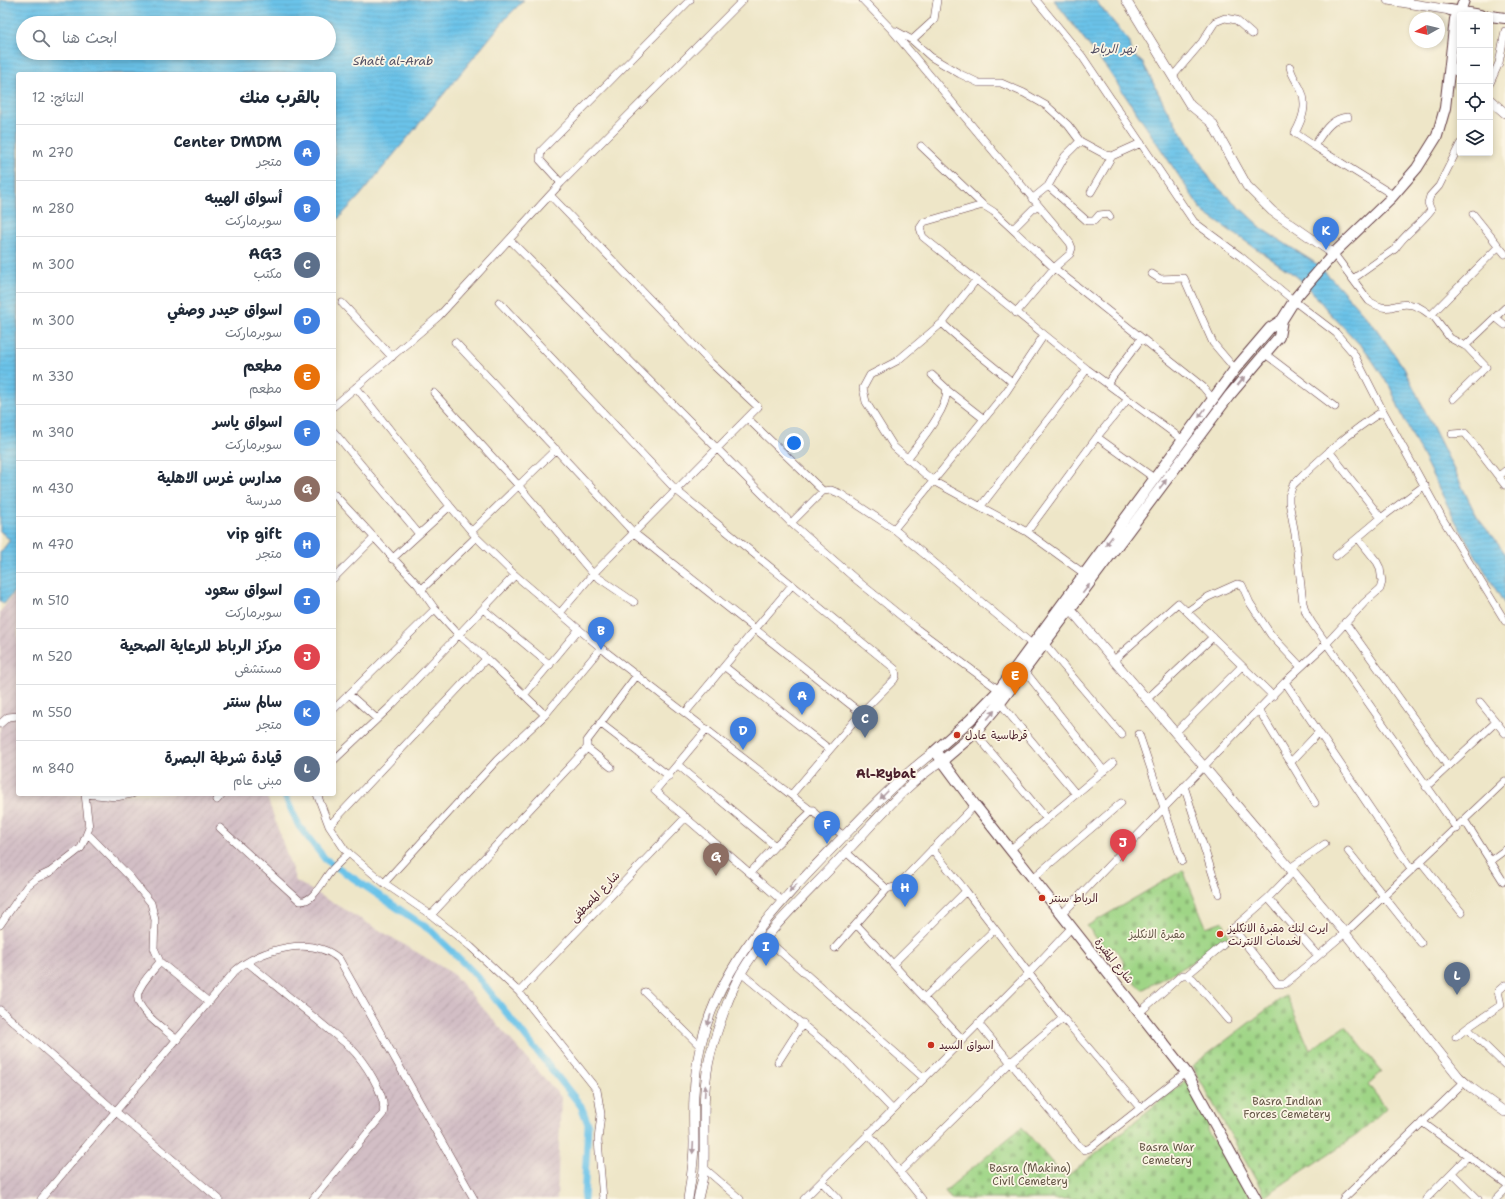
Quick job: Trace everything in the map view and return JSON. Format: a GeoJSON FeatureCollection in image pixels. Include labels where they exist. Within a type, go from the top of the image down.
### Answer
{"type":"FeatureCollection","features":[{"type":"Feature","properties":{"kind":"main road"},"geometry":{"type":"LineString","coordinates":[[934,751],[970,720],[999,690],[1086,575],[1229,396],[1279,337],[1282,320],[1295,298],[1332,256],[1393,195],[1417,168],[1437,136],[1445,108],[1454,10],[1464,0]]}},
{"type":"Feature","properties":{"kind":"main road"},"geometry":{"type":"LineString","coordinates":[[1454,10],[1464,12]]}},
{"type":"Feature","properties":{"kind":"main road"},"geometry":{"type":"LineString","coordinates":[[1493,16],[1505,18]]}},
{"type":"Feature","properties":{"kind":"main road"},"geometry":{"type":"LineString","coordinates":[[942,761],[975,733],[1000,703],[1044,643],[1071,610],[1125,527],[1154,478],[1212,398],[1270,328],[1282,320]]}},
{"type":"Feature","properties":{"kind":"main road","name":"شارع المقبرة"},"geometry":{"type":"LineString","coordinates":[[934,751],[1186,1072],[1256,1199]]}},
{"type":"Feature","properties":{"kind":"street"},"geometry":{"type":"LineString","coordinates":[[561,183],[540,160],[541,151],[690,0]]}},
{"type":"Feature","properties":{"kind":"street"},"geometry":{"type":"LineString","coordinates":[[336,404],[439,316],[551,196],[561,183],[743,0]]}},
{"type":"Feature","properties":{"kind":"street"},"geometry":{"type":"LineString","coordinates":[[863,0],[892,30],[1034,202],[1070,243],[1072,248],[1070,254],[1054,268],[1016,314]]}},
{"type":"Feature","properties":{"kind":"street"},"geometry":{"type":"LineString","coordinates":[[912,40],[934,20],[937,0]]}},
{"type":"Feature","properties":{"kind":"street"},"geometry":{"type":"LineString","coordinates":[[1036,0],[1082,56],[1194,222],[1295,298],[1336,332],[1350,349],[1442,518],[1505,621]]}},
{"type":"Feature","properties":{"kind":"street"},"geometry":{"type":"LineString","coordinates":[[1126,0],[1190,106],[1212,123],[1247,186],[1272,211],[1332,256],[1369,301],[1383,308],[1411,304],[1432,316],[1450,338],[1465,346],[1486,367],[1453,400]]}},
{"type":"Feature","properties":{"kind":"street"},"geometry":{"type":"LineString","coordinates":[[1388,0],[1454,10]]}},
{"type":"Feature","properties":{"kind":"street"},"geometry":{"type":"LineString","coordinates":[[1173,76],[1202,42],[1215,22],[1225,18],[1236,20],[1252,34]]}},
{"type":"Feature","properties":{"kind":"street"},"geometry":{"type":"LineString","coordinates":[[892,30],[912,40],[931,57],[966,77],[979,83],[1001,83],[1024,93],[1047,106],[1068,125],[1080,141],[1106,155],[1112,156],[1141,143]]}},
{"type":"Feature","properties":{"kind":"street"},"geometry":{"type":"LineString","coordinates":[[1493,79],[1502,64],[1505,31]]}},
{"type":"Feature","properties":{"kind":"street"},"geometry":{"type":"LineString","coordinates":[[1450,65],[1457,71]]}},
{"type":"Feature","properties":{"kind":"street"},"geometry":{"type":"LineString","coordinates":[[1290,67],[1293,78],[1302,92],[1304,102],[1302,120],[1295,133],[1393,195]]}},
{"type":"Feature","properties":{"kind":"street"},"geometry":{"type":"LineString","coordinates":[[1493,102],[1505,112]]}},
{"type":"Feature","properties":{"kind":"street"},"geometry":{"type":"LineString","coordinates":[[1314,146],[1332,122],[1339,118],[1348,117]]}},
{"type":"Feature","properties":{"kind":"street"},"geometry":{"type":"LineString","coordinates":[[1012,229],[1048,186],[1065,156],[1080,141]]}},
{"type":"Feature","properties":{"kind":"street"},"geometry":{"type":"LineString","coordinates":[[921,146],[1054,268],[1202,387],[1212,398]]}},
{"type":"Feature","properties":{"kind":"street"},"geometry":{"type":"LineString","coordinates":[[1352,279],[1395,249],[1399,242],[1425,218],[1430,210],[1428,203],[1430,196],[1439,186],[1457,150]]}},
{"type":"Feature","properties":{"kind":"street"},"geometry":{"type":"LineString","coordinates":[[1091,192],[1112,156]]}},
{"type":"Feature","properties":{"kind":"street"},"geometry":{"type":"LineString","coordinates":[[1048,186],[1087,221],[1094,221],[1099,215],[1108,214],[1110,217]]}},
{"type":"Feature","properties":{"kind":"street"},"geometry":{"type":"LineString","coordinates":[[551,196],[711,364],[758,407],[593,574],[560,613]]}},
{"type":"Feature","properties":{"kind":"street"},"geometry":{"type":"LineString","coordinates":[[984,205],[937,217],[924,222],[920,228],[923,237],[1016,314],[1183,440]]}},
{"type":"Feature","properties":{"kind":"street"},"geometry":{"type":"LineString","coordinates":[[1473,214],[1505,254]]}},
{"type":"Feature","properties":{"kind":"street"},"geometry":{"type":"LineString","coordinates":[[510,240],[792,524],[864,587],[917,629],[999,690]]}},
{"type":"Feature","properties":{"kind":"street"},"geometry":{"type":"LineString","coordinates":[[1432,316],[1433,312],[1498,246]]}},
{"type":"Feature","properties":{"kind":"street"},"geometry":{"type":"LineString","coordinates":[[1152,274],[1160,279],[1184,278],[1212,343],[1235,369]]}},
{"type":"Feature","properties":{"kind":"street"},"geometry":{"type":"LineString","coordinates":[[976,280],[942,323],[897,361],[870,375],[863,388],[866,402],[878,424],[894,447],[933,481],[1027,532],[1086,575]]}},
{"type":"Feature","properties":{"kind":"street"},"geometry":{"type":"LineString","coordinates":[[499,302],[676,490],[896,671],[894,680],[829,749],[792,794]]}},
{"type":"Feature","properties":{"kind":"street"},"geometry":{"type":"LineString","coordinates":[[342,303],[392,357]]}},
{"type":"Feature","properties":{"kind":"street"},"geometry":{"type":"LineString","coordinates":[[1465,346],[1505,308]]}},
{"type":"Feature","properties":{"kind":"street"},"geometry":{"type":"LineString","coordinates":[[1495,317],[1505,325]]}},
{"type":"Feature","properties":{"kind":"street"},"geometry":{"type":"LineString","coordinates":[[942,323],[961,341],[979,353],[1012,382]]}},
{"type":"Feature","properties":{"kind":"street"},"geometry":{"type":"LineString","coordinates":[[894,529],[984,419],[1012,382],[1044,335]]}},
{"type":"Feature","properties":{"kind":"street"},"geometry":{"type":"LineString","coordinates":[[1107,384],[1141,339]]}},
{"type":"Feature","properties":{"kind":"street"},"geometry":{"type":"LineString","coordinates":[[455,342],[634,533],[861,714]]}},
{"type":"Feature","properties":{"kind":"street"},"geometry":{"type":"LineString","coordinates":[[1264,353],[1335,406]]}},
{"type":"Feature","properties":{"kind":"street"},"geometry":{"type":"LineString","coordinates":[[981,506],[1087,369]]}},
{"type":"Feature","properties":{"kind":"street"},"geometry":{"type":"LineString","coordinates":[[932,375],[947,390],[984,419]]}},
{"type":"Feature","properties":{"kind":"street"},"geometry":{"type":"LineString","coordinates":[[356,387],[450,506],[474,534],[515,575],[601,648],[813,810],[854,844]]}},
{"type":"Feature","properties":{"kind":"street"},"geometry":{"type":"LineString","coordinates":[[907,459],[938,414],[947,390]]}},
{"type":"Feature","properties":{"kind":"street"},"geometry":{"type":"LineString","coordinates":[[434,393],[518,485],[593,574],[634,602]]}},
{"type":"Feature","properties":{"kind":"street"},"geometry":{"type":"LineString","coordinates":[[1027,532],[1097,437],[1128,399]]}},
{"type":"Feature","properties":{"kind":"street"},"geometry":{"type":"LineString","coordinates":[[1383,412],[1359,427],[1329,451],[1293,486],[1289,496],[1306,613],[1457,829]]}},
{"type":"Feature","properties":{"kind":"street"},"geometry":{"type":"LineString","coordinates":[[747,418],[823,491]]}},
{"type":"Feature","properties":{"kind":"street"},"geometry":{"type":"LineString","coordinates":[[1452,434],[1465,433],[1505,485]]}},
{"type":"Feature","properties":{"kind":"street"},"geometry":{"type":"LineString","coordinates":[[336,434],[419,534]]}},
{"type":"Feature","properties":{"kind":"street"},"geometry":{"type":"LineString","coordinates":[[1097,437],[1154,478]]}},
{"type":"Feature","properties":{"kind":"street"},"geometry":{"type":"LineString","coordinates":[[421,590],[518,485],[556,449]]}},
{"type":"Feature","properties":{"kind":"street"},"geometry":{"type":"LineString","coordinates":[[1329,451],[1381,518]]}},
{"type":"Feature","properties":{"kind":"street"},"geometry":{"type":"LineString","coordinates":[[1499,476],[1505,471]]}},
{"type":"Feature","properties":{"kind":"street"},"geometry":{"type":"LineString","coordinates":[[1336,556],[1381,518],[1425,485]]}},
{"type":"Feature","properties":{"kind":"street"},"geometry":{"type":"LineString","coordinates":[[792,524],[823,491],[831,490],[841,494],[894,529],[1033,644]]}},
{"type":"Feature","properties":{"kind":"street"},"geometry":{"type":"LineString","coordinates":[[336,496],[421,590],[435,609],[458,634],[545,715]]}},
{"type":"Feature","properties":{"kind":"street"},"geometry":{"type":"LineString","coordinates":[[392,558],[450,506]]}},
{"type":"Feature","properties":{"kind":"street"},"geometry":{"type":"LineString","coordinates":[[336,576],[374,538]]}},
{"type":"Feature","properties":{"kind":"street"},"geometry":{"type":"LineString","coordinates":[[1062,914],[1285,682],[1327,643],[1345,622],[1377,592],[1382,585],[1381,574],[1377,562],[1358,538]]}},
{"type":"Feature","properties":{"kind":"street"},"geometry":{"type":"LineString","coordinates":[[336,758],[377,720],[515,575]]}},
{"type":"Feature","properties":{"kind":"street"},"geometry":{"type":"LineString","coordinates":[[1188,611],[1208,598],[1237,584],[1242,585],[1250,603],[1271,635],[1301,667]]}},
{"type":"Feature","properties":{"kind":"street"},"geometry":{"type":"LineString","coordinates":[[686,712],[792,585]]}},
{"type":"Feature","properties":{"kind":"street"},"geometry":{"type":"LineString","coordinates":[[1114,660],[1178,603],[1188,611],[1273,696]]}},
{"type":"Feature","properties":{"kind":"street"},"geometry":{"type":"LineString","coordinates":[[336,707],[435,609]]}},
{"type":"Feature","properties":{"kind":"street"},"geometry":{"type":"LineString","coordinates":[[483,609],[550,665]]}},
{"type":"Feature","properties":{"kind":"street"},"geometry":{"type":"LineString","coordinates":[[1071,610],[1345,933],[1464,1082],[1505,1112]]}},
{"type":"Feature","properties":{"kind":"street"},"geometry":{"type":"LineString","coordinates":[[1345,622],[1448,765]]}},
{"type":"Feature","properties":{"kind":"street"},"geometry":{"type":"LineString","coordinates":[[524,695],[579,629]]}},
{"type":"Feature","properties":{"kind":"street"},"geometry":{"type":"LineString","coordinates":[[1147,699],[1213,637]]}},
{"type":"Feature","properties":{"kind":"street"},"geometry":{"type":"LineString","coordinates":[[1044,643],[1122,735]]}},
{"type":"Feature","properties":{"kind":"street"},"geometry":{"type":"LineString","coordinates":[[384,883],[492,766],[545,715],[601,648]]}},
{"type":"Feature","properties":{"kind":"street"},"geometry":{"type":"LineString","coordinates":[[329,826],[486,659]]}},
{"type":"Feature","properties":{"kind":"street"},"geometry":{"type":"LineString","coordinates":[[1176,732],[1242,666]]}},
{"type":"Feature","properties":{"kind":"street"},"geometry":{"type":"LineString","coordinates":[[725,667],[829,749]]}},
{"type":"Feature","properties":{"kind":"street"},"geometry":{"type":"LineString","coordinates":[[1024,670],[1104,771]]}},
{"type":"Feature","properties":{"kind":"street"},"geometry":{"type":"LineString","coordinates":[[431,915],[587,748],[587,741],[636,675]]}},
{"type":"Feature","properties":{"kind":"street"},"geometry":{"type":"LineString","coordinates":[[1285,682],[1412,870]]}},
{"type":"Feature","properties":{"kind":"street"},"geometry":{"type":"LineString","coordinates":[[349,694],[377,720]]}},
{"type":"Feature","properties":{"kind":"street"},"geometry":{"type":"LineString","coordinates":[[1480,702],[1505,733]]}},
{"type":"Feature","properties":{"kind":"street"},"geometry":{"type":"LineString","coordinates":[[1000,703],[1076,794]]}},
{"type":"Feature","properties":{"kind":"street"},"geometry":{"type":"LineString","coordinates":[[1259,710],[1315,803]]}},
{"type":"Feature","properties":{"kind":"street"},"geometry":{"type":"LineString","coordinates":[[0,724],[8,717],[16,716]]}},
{"type":"Feature","properties":{"kind":"street"},"geometry":{"type":"LineString","coordinates":[[1426,786],[1496,722]]}},
{"type":"Feature","properties":{"kind":"street"},"geometry":{"type":"LineString","coordinates":[[600,724],[669,776]]}},
{"type":"Feature","properties":{"kind":"street"},"geometry":{"type":"LineString","coordinates":[[707,729],[655,791],[781,900]]}},
{"type":"Feature","properties":{"kind":"street"},"geometry":{"type":"LineString","coordinates":[[1291,762],[1319,732]]}},
{"type":"Feature","properties":{"kind":"street"},"geometry":{"type":"LineString","coordinates":[[975,733],[1046,818]]}},
{"type":"Feature","properties":{"kind":"street"},"geometry":{"type":"LineString","coordinates":[[1139,734],[1165,806],[1182,861]]}},
{"type":"Feature","properties":{"kind":"street"},"geometry":{"type":"LineString","coordinates":[[587,748],[611,767]]}},
{"type":"Feature","properties":{"kind":"street"},"geometry":{"type":"LineString","coordinates":[[688,1199],[694,1142],[693,1096],[700,1046],[715,1002],[727,976],[743,950],[781,900],[902,777],[934,751]]}},
{"type":"Feature","properties":{"kind":"street"},"geometry":{"type":"LineString","coordinates":[[698,1199],[704,1168],[703,1111],[705,1084],[711,1052],[741,974],[766,939],[791,910],[907,787],[925,772],[942,761]]}},
{"type":"Feature","properties":{"kind":"street"},"geometry":{"type":"LineString","coordinates":[[1011,849],[1113,763]]}},
{"type":"Feature","properties":{"kind":"street"},"geometry":{"type":"LineString","coordinates":[[678,765],[775,846]]}},
{"type":"Feature","properties":{"kind":"street"},"geometry":{"type":"LineString","coordinates":[[1325,844],[1292,870],[1268,898],[1231,930],[1276,984],[1284,984],[1345,933],[1384,895],[1457,829],[1505,781]]}},
{"type":"Feature","properties":{"kind":"street"},"geometry":{"type":"LineString","coordinates":[[1184,786],[1220,894]]}},
{"type":"Feature","properties":{"kind":"street"},"geometry":{"type":"LineString","coordinates":[[0,925],[27,886],[37,878],[50,872],[81,848],[89,828],[85,796]]}},
{"type":"Feature","properties":{"kind":"street"},"geometry":{"type":"LineString","coordinates":[[100,796],[116,798],[124,796]]}},
{"type":"Feature","properties":{"kind":"street"},"geometry":{"type":"LineString","coordinates":[[318,796],[329,826],[347,854],[384,883],[431,915],[471,947],[519,992],[597,1090],[601,1114],[598,1140],[603,1199]]}},
{"type":"Feature","properties":{"kind":"street"},"geometry":{"type":"LineString","coordinates":[[1033,878],[1121,803]]}},
{"type":"Feature","properties":{"kind":"street"},"geometry":{"type":"LineString","coordinates":[[835,948],[886,889],[897,886],[975,805]]}},
{"type":"Feature","properties":{"kind":"street"},"geometry":{"type":"LineString","coordinates":[[750,873],[775,846],[813,810]]}},
{"type":"Feature","properties":{"kind":"street","name":"شارع المصطفى"},"geometry":{"type":"LineString","coordinates":[[519,992],[686,818]]}},
{"type":"Feature","properties":{"kind":"street"},"geometry":{"type":"LineString","coordinates":[[1465,821],[1503,881]]}},
{"type":"Feature","properties":{"kind":"street"},"geometry":{"type":"LineString","coordinates":[[220,828],[300,901],[304,902],[309,898],[330,871],[347,854]]}},
{"type":"Feature","properties":{"kind":"street"},"geometry":{"type":"LineString","coordinates":[[87,832],[129,876],[151,903],[155,920],[154,948],[160,962],[209,1002]]}},
{"type":"Feature","properties":{"kind":"street"},"geometry":{"type":"LineString","coordinates":[[932,849],[996,929],[1063,1018],[1140,1108]]}},
{"type":"Feature","properties":{"kind":"street"},"geometry":{"type":"LineString","coordinates":[[1348,850],[1421,943]]}},
{"type":"Feature","properties":{"kind":"street"},"geometry":{"type":"LineString","coordinates":[[1490,861],[1505,850]]}},
{"type":"Feature","properties":{"kind":"street"},"geometry":{"type":"LineString","coordinates":[[846,852],[886,889]]}},
{"type":"Feature","properties":{"kind":"street"},"geometry":{"type":"LineString","coordinates":[[1421,862],[1462,913]]}},
{"type":"Feature","properties":{"kind":"street"},"geometry":{"type":"LineString","coordinates":[[893,964],[966,891]]}},
{"type":"Feature","properties":{"kind":"street"},"geometry":{"type":"LineString","coordinates":[[1268,898],[1318,956]]}},
{"type":"Feature","properties":{"kind":"street"},"geometry":{"type":"LineString","coordinates":[[856,924],[962,1039]]}},
{"type":"Feature","properties":{"kind":"street"},"geometry":{"type":"LineString","coordinates":[[804,1199],[868,1133],[1029,973],[1072,927]]}},
{"type":"Feature","properties":{"kind":"street"},"geometry":{"type":"LineString","coordinates":[[924,998],[996,929]]}},
{"type":"Feature","properties":{"kind":"street"},"geometry":{"type":"LineString","coordinates":[[766,939],[924,1078]]}},
{"type":"Feature","properties":{"kind":"street"},"geometry":{"type":"LineString","coordinates":[[1140,1012],[1182,975],[1187,975],[1223,945]]}},
{"type":"Feature","properties":{"kind":"street"},"geometry":{"type":"LineString","coordinates":[[41,1199],[235,971],[248,963],[294,946],[312,946],[325,950],[339,959],[474,1199]]}},
{"type":"Feature","properties":{"kind":"street"},"geometry":{"type":"LineString","coordinates":[[160,962],[140,989],[137,999],[141,1009],[176,1040]]}},
{"type":"Feature","properties":{"kind":"street"},"geometry":{"type":"LineString","coordinates":[[248,963],[350,1047],[382,1094],[383,1114],[313,1199]]}},
{"type":"Feature","properties":{"kind":"street"},"geometry":{"type":"LineString","coordinates":[[741,974],[804,1024],[844,1059],[892,1109]]}},
{"type":"Feature","properties":{"kind":"street"},"geometry":{"type":"LineString","coordinates":[[1187,975],[1193,979],[1228,1020]]}},
{"type":"Feature","properties":{"kind":"street"},"geometry":{"type":"LineString","coordinates":[[1456,1037],[1501,1005],[1498,991],[1505,985]]}},
{"type":"Feature","properties":{"kind":"street"},"geometry":{"type":"LineString","coordinates":[[645,992],[700,1046]]}},
{"type":"Feature","properties":{"kind":"street"},"geometry":{"type":"LineString","coordinates":[[715,1002],[727,1008]]}},
{"type":"Feature","properties":{"kind":"street"},"geometry":{"type":"LineString","coordinates":[[0,1010],[115,1111],[219,1199]]}},
{"type":"Feature","properties":{"kind":"street"},"geometry":{"type":"LineString","coordinates":[[900,1172],[1011,1062],[1063,1018]]}},
{"type":"Feature","properties":{"kind":"street"},"geometry":{"type":"LineString","coordinates":[[978,1023],[1079,1146],[1084,1150],[1090,1148],[1186,1072]]}},
{"type":"Feature","properties":{"kind":"street"},"geometry":{"type":"LineString","coordinates":[[778,1062],[804,1024]]}},
{"type":"Feature","properties":{"kind":"street"},"geometry":{"type":"LineString","coordinates":[[1468,1028],[1505,1065]]}},
{"type":"Feature","properties":{"kind":"street"},"geometry":{"type":"LineString","coordinates":[[1343,1199],[1464,1082]]}},
{"type":"Feature","properties":{"kind":"street"},"geometry":{"type":"LineString","coordinates":[[1422,1122],[1505,1183]]}},
{"type":"Feature","properties":{"kind":"street"},"geometry":{"type":"LineString","coordinates":[[868,1133],[922,1199]]}},
{"type":"Feature","properties":{"kind":"street"},"geometry":{"type":"LineString","coordinates":[[1426,1199],[1468,1156]]}},
{"type":"Feature","properties":{"kind":"street"},"geometry":{"type":"LineString","coordinates":[[704,1168],[740,1199]]}},
{"type":"Feature","properties":{"kind":"street"},"geometry":{"type":"LineString","coordinates":[[1452,1173],[1478,1199]]}},
{"type":"Feature","properties":{"kind":"street"},"geometry":{"type":"LineString","coordinates":[[822,1182],[838,1199]]}},
{"type":"Feature","properties":{"kind":"street"},"geometry":{"type":"LineString","coordinates":[[1496,1199],[1505,1190]]}},
{"type":"Feature","properties":{"kind":"shaded area"},"geometry":{"type":"Polygon","coordinates":[[[16,592],[16,796],[267,796],[296,881],[452,973],[561,1097],[557,1199],[0,1199],[0,612],[16,592]]]}},
{"type":"Feature","properties":{"kind":"green space","name":"مقبرة الانكليز"},"geometry":{"type":"Polygon","coordinates":[[[1183,870],[1206,927],[1223,921],[1230,941],[1142,990],[1123,967],[1122,959],[1113,948],[1105,949],[1087,926],[1183,870]]]}},
{"type":"Feature","properties":{"kind":"green space","name":"Basra Indian Forces Cemetery"},"geometry":{"type":"Polygon","coordinates":[[[1286,995],[1310,1050],[1345,1026],[1382,1072],[1368,1084],[1386,1108],[1357,1135],[1265,1196],[1192,1066],[1286,995]]]}},
{"type":"Feature","properties":{"kind":"green space","name":"Basra War Cemetery"},"geometry":{"type":"Polygon","coordinates":[[[1186,1080],[1209,1121],[1208,1130],[1210,1137],[1224,1146],[1252,1199],[951,1199],[945,1191],[1022,1127],[1065,1178],[1186,1080]]]}},
{"type":"Feature","properties":{"kind":"water","name":"Shatt al-Arab"},"geometry":{"type":"Polygon","coordinates":[[[0,0],[524,0],[507,17],[358,198],[336,221],[336,72],[16,72],[16,589],[4,604],[0,601],[0,553],[10,540],[0,531],[0,0]]]}},
{"type":"Feature","properties":{"kind":"water","name":"نهر الرباط"},"geometry":{"type":"Polygon","coordinates":[[[1054,0],[1095,0],[1130,42],[1132,54],[1143,63],[1166,108],[1212,182],[1265,231],[1314,262],[1337,284],[1375,327],[1404,368],[1477,517],[1505,553],[1505,605],[1457,524],[1403,417],[1390,387],[1366,351],[1327,310],[1310,289],[1296,276],[1203,212],[1108,70],[1054,0]]]}},
{"type":"Feature","properties":{"kind":"waterway"},"geometry":{"type":"LineString","coordinates":[[285,796],[299,826],[325,859],[430,930],[476,975],[581,1106],[588,1124],[584,1199]]}},
{"type":"Feature","properties":{"kind":"place","name":"سالم سنتر"},"geometry":{"type":"Point","coordinates":[1326,250]}},
{"type":"Feature","properties":{"kind":"place","name":"أسواق الهيبه"},"geometry":{"type":"Point","coordinates":[601,650]}},
{"type":"Feature","properties":{"kind":"place","name":"مطعم"},"geometry":{"type":"Point","coordinates":[1015,695]}},
{"type":"Feature","properties":{"kind":"place","name":"Center DMDM"},"geometry":{"type":"Point","coordinates":[802,715]}},
{"type":"Feature","properties":{"kind":"place","name":"قرطاسية عادل"},"geometry":{"type":"Point","coordinates":[957,735]}},
{"type":"Feature","properties":{"kind":"place","name":"AG3"},"geometry":{"type":"Point","coordinates":[865,738]}},
{"type":"Feature","properties":{"kind":"place","name":"اسواق حيدر وصفي"},"geometry":{"type":"Point","coordinates":[743,750]}},
{"type":"Feature","properties":{"kind":"place","name":"اسواق ياسر"},"geometry":{"type":"Point","coordinates":[827,844]}},
{"type":"Feature","properties":{"kind":"place","name":"مركز الرباط للرعاية الصحية"},"geometry":{"type":"Point","coordinates":[1123,862]}},
{"type":"Feature","properties":{"kind":"place","name":"مدارس غرس الاهلية"},"geometry":{"type":"Point","coordinates":[716,876]}},
{"type":"Feature","properties":{"kind":"place","name":"الرباط سنتر"},"geometry":{"type":"Point","coordinates":[1042,898]}},
{"type":"Feature","properties":{"kind":"place","name":"vip gift"},"geometry":{"type":"Point","coordinates":[905,907]}},
{"type":"Feature","properties":{"kind":"place","name":"ايرث لنك مقبرة الانكليز لخدمات الانترنت"},"geometry":{"type":"Point","coordinates":[1220,934]}},
{"type":"Feature","properties":{"kind":"place","name":"اسواق سعود"},"geometry":{"type":"Point","coordinates":[766,966]}},
{"type":"Feature","properties":{"kind":"place","name":"قيادة شرطة البصرة"},"geometry":{"type":"Point","coordinates":[1457,995]}},
{"type":"Feature","properties":{"kind":"place","name":"اسواق السيد"},"geometry":{"type":"Point","coordinates":[931,1045]}},
{"type":"Feature","properties":{"kind":"district","name":"Al-Rybat"},"geometry":{"type":"Point","coordinates":[886,773]}},
{"type":"Feature","properties":{"kind":"park label","name":"Basra (Makina) Civil Cemetery"},"geometry":{"type":"Point","coordinates":[1030,1174]}}]}
